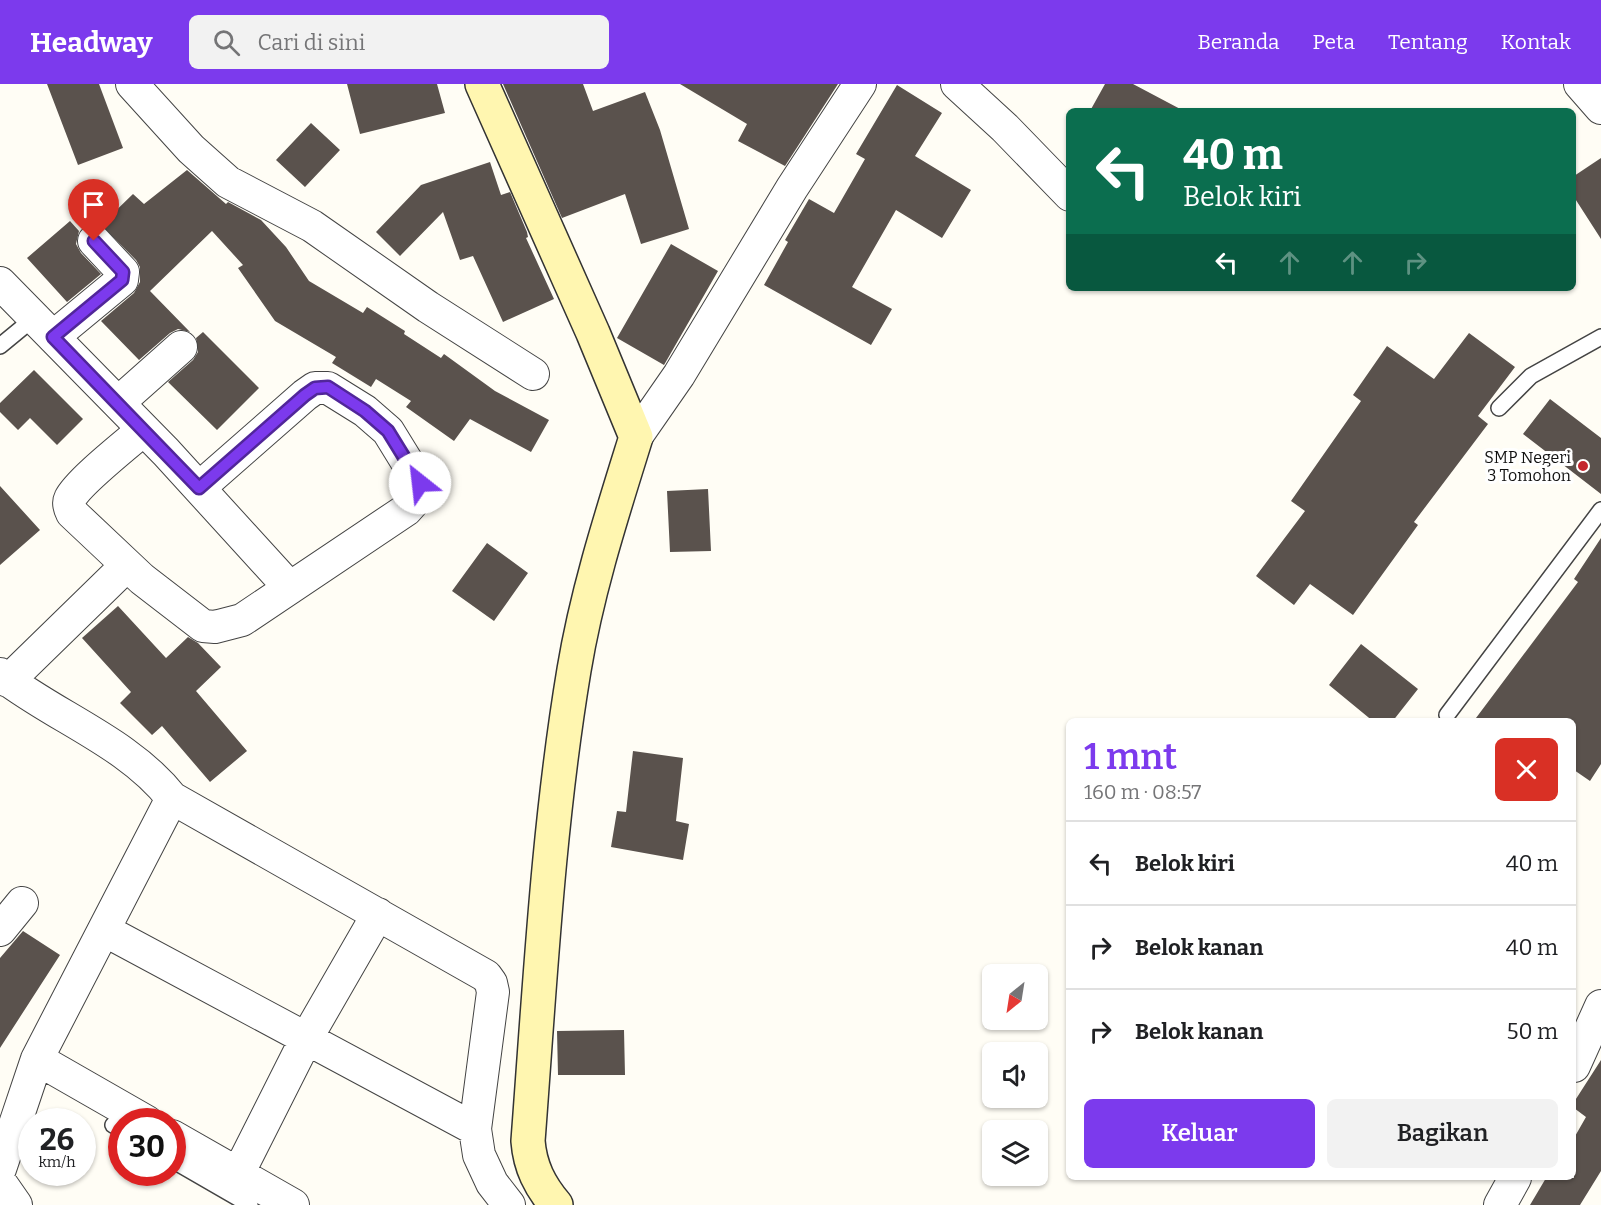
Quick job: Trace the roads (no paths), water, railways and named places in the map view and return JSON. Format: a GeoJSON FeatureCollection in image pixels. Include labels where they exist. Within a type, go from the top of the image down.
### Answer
{"type":"FeatureCollection","features":[{"type":"Feature","properties":{"kind":"street"},"geometry":{"type":"LineString","coordinates":[[132,84],[191,149],[228,182],[312,226],[428,307],[533,374]]}},
{"type":"Feature","properties":{"kind":"street"},"geometry":{"type":"LineString","coordinates":[[482,84],[593,333],[636,437]]}},
{"type":"Feature","properties":{"kind":"street"},"geometry":{"type":"LineString","coordinates":[[556,1205],[535,1175],[529,1157],[528,1141],[551,852],[574,670],[602,544],[636,437],[679,375],[792,188],[860,84]]}},
{"type":"Feature","properties":{"kind":"street"},"geometry":{"type":"LineString","coordinates":[[957,84],[1005,128],[1066,191]]}},
{"type":"Feature","properties":{"kind":"street"},"geometry":{"type":"LineString","coordinates":[[1580,84],[1601,108]]}},
{"type":"Feature","properties":{"kind":"street"},"geometry":{"type":"LineString","coordinates":[[44,327],[122,280],[123,272],[94,241]]}},
{"type":"Feature","properties":{"kind":"street"},"geometry":{"type":"LineString","coordinates":[[2,289],[44,327],[118,403],[290,588]]}},
{"type":"Feature","properties":{"kind":"street"},"geometry":{"type":"LineString","coordinates":[[118,403],[181,347]]}},
{"type":"Feature","properties":{"kind":"street"},"geometry":{"type":"LineString","coordinates":[[143,430],[80,487],[70,500],[72,513],[127,565],[170,602],[203,626],[215,627],[242,620],[406,510],[414,501],[420,483],[388,431],[341,394],[324,386],[315,388],[199,488]]}},
{"type":"Feature","properties":{"kind":"street"},"geometry":{"type":"LineString","coordinates":[[127,565],[4,677],[25,694],[130,758],[156,777],[172,798],[486,976],[493,992],[475,1129],[479,1155],[492,1183],[509,1205]]}},
{"type":"Feature","properties":{"kind":"street"},"geometry":{"type":"LineString","coordinates":[[0,1169],[37,1059],[172,798]]}},
{"type":"Feature","properties":{"kind":"street"},"geometry":{"type":"LineString","coordinates":[[0,930],[22,903]]}},
{"type":"Feature","properties":{"kind":"street"},"geometry":{"type":"LineString","coordinates":[[238,1174],[306,1039],[378,914]]}},
{"type":"Feature","properties":{"kind":"street"},"geometry":{"type":"LineString","coordinates":[[104,930],[475,1129]]}},
{"type":"Feature","properties":{"kind":"street"},"geometry":{"type":"LineString","coordinates":[[1576,1062],[1601,1006]]}},
{"type":"Feature","properties":{"kind":"street"},"geometry":{"type":"LineString","coordinates":[[37,1059],[123,1108]]}},
{"type":"Feature","properties":{"kind":"street"},"geometry":{"type":"LineString","coordinates":[[186,1145],[292,1205]]}},
{"type":"Feature","properties":{"kind":"street"},"geometry":{"type":"LineString","coordinates":[[1500,1205],[1514,1180]]}},
{"type":"Feature","properties":{"kind":"street"},"geometry":{"type":"LineString","coordinates":[[0,1182],[16,1205]]}},
{"type":"Feature","properties":{"kind":"lane"},"geometry":{"type":"LineString","coordinates":[[0,346],[44,327]]}},
{"type":"Feature","properties":{"kind":"lane"},"geometry":{"type":"LineString","coordinates":[[1499,408],[1531,376],[1601,337]]}},
{"type":"Feature","properties":{"kind":"lane"},"geometry":{"type":"LineString","coordinates":[[1447,715],[1601,510]]}},
{"type":"Feature","properties":{"kind":"lane"},"geometry":{"type":"LineString","coordinates":[[186,1168],[250,1205]]}},
{"type":"Feature","properties":{"kind":"place","name":"SMP Negeri 3 Tomohon"},"geometry":{"type":"Point","coordinates":[1583,466]}}]}
